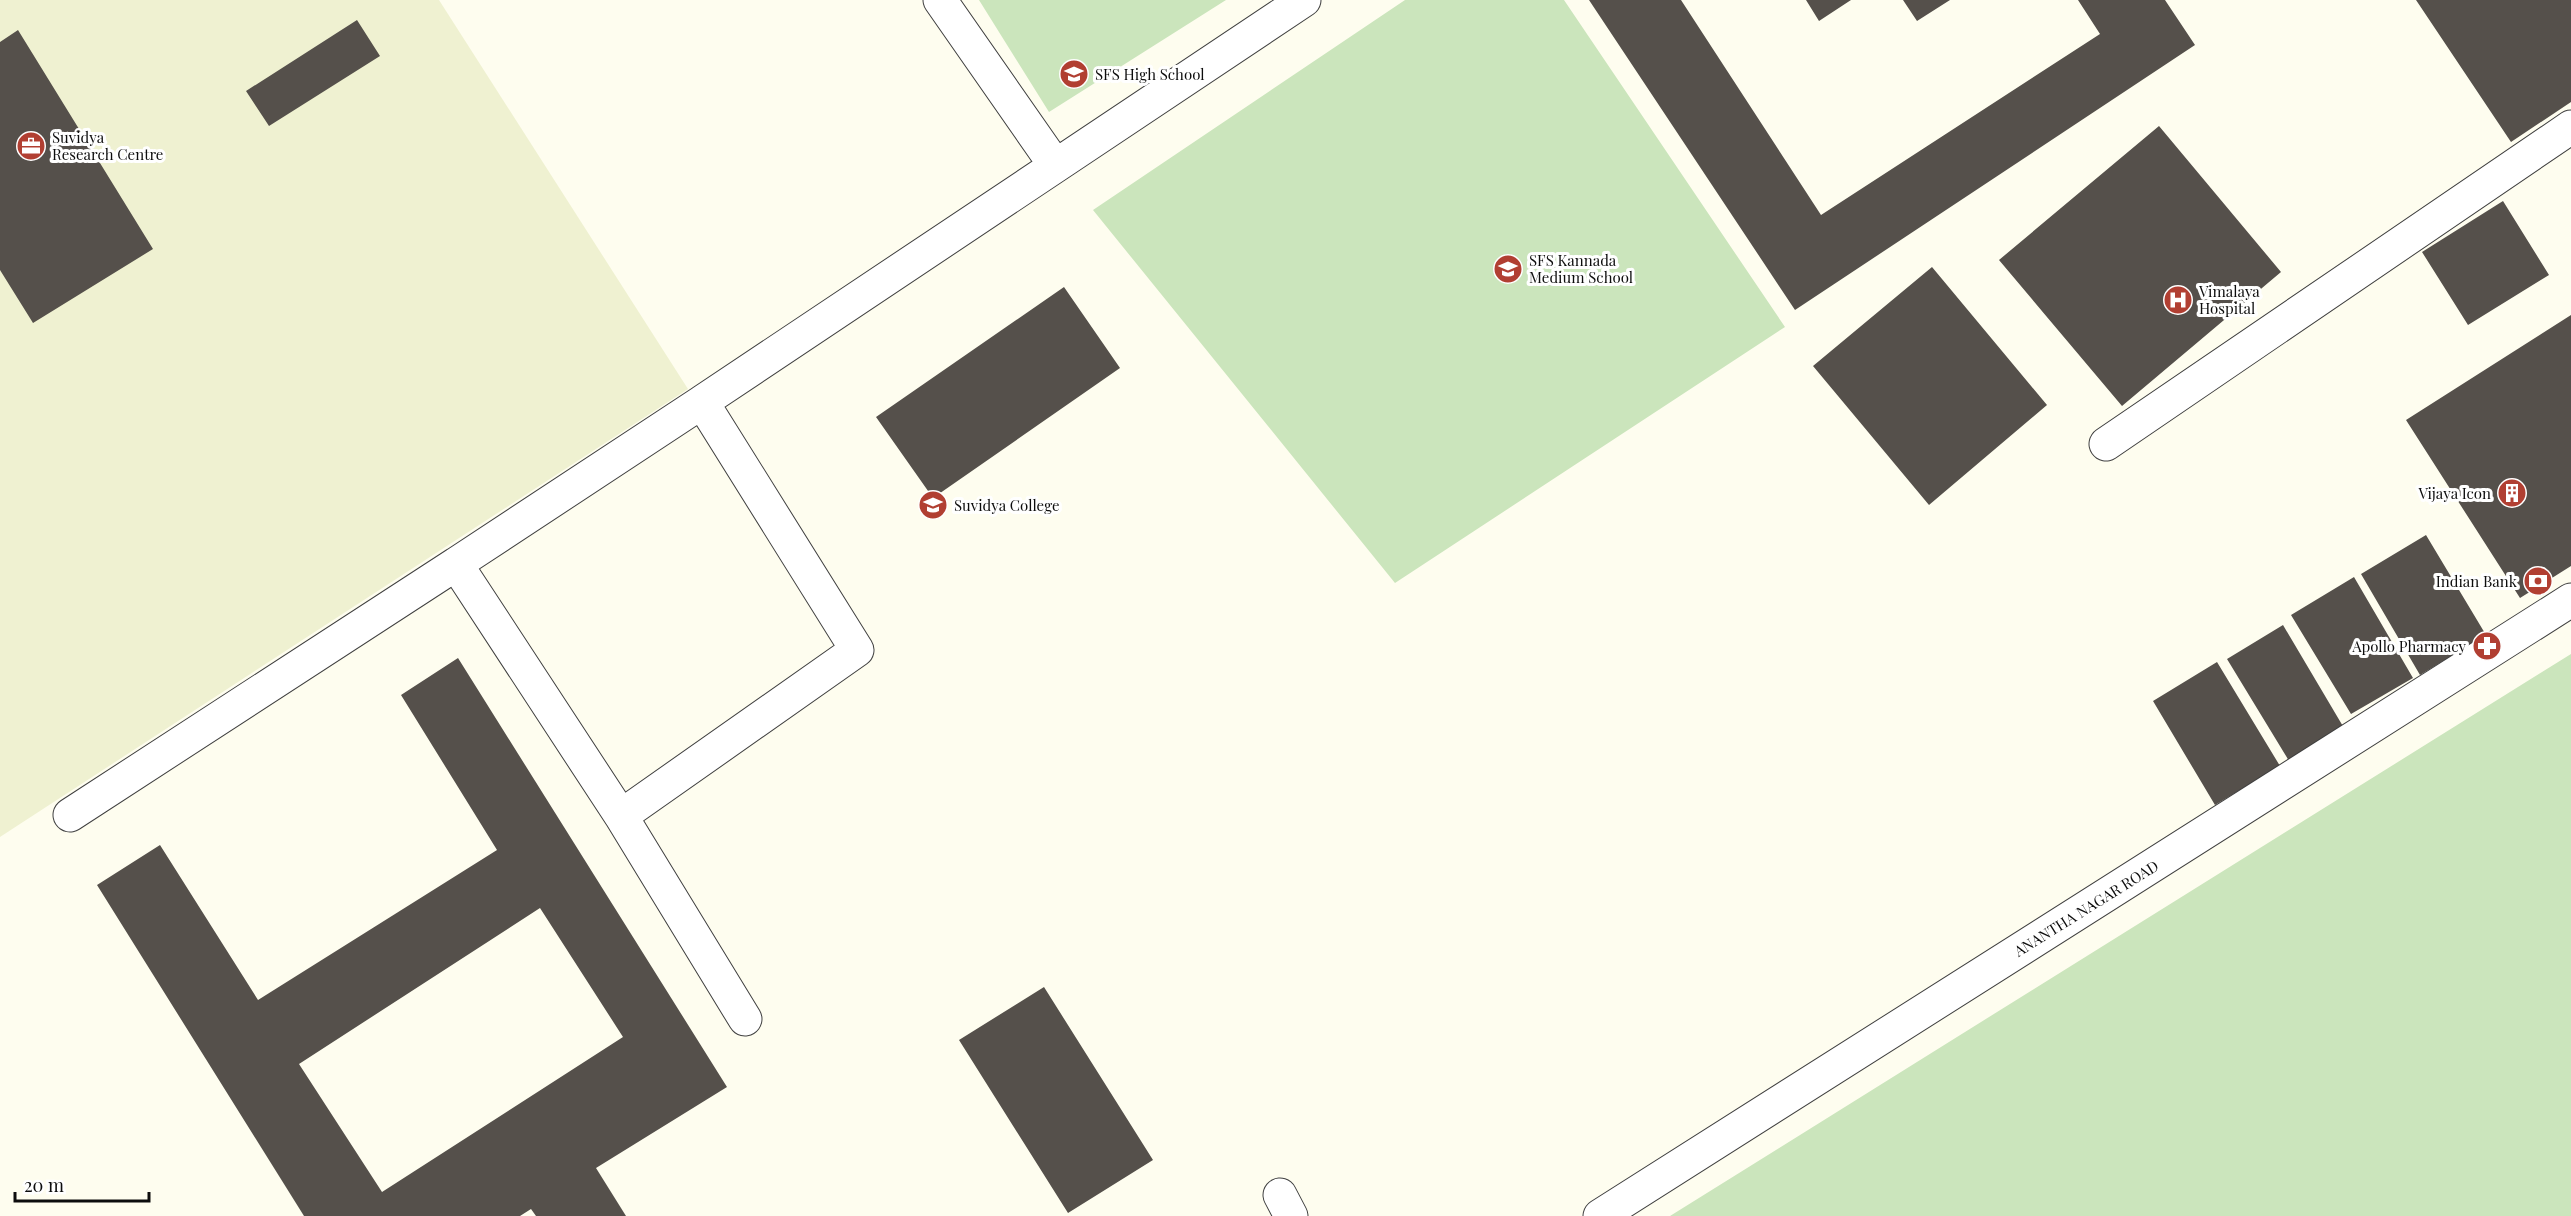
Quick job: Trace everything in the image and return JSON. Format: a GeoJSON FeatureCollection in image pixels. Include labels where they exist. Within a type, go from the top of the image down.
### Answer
{"type":"FeatureCollection","features":[{"type":"Feature","properties":{"kind":"street"},"geometry":{"type":"LineString","coordinates":[[940,0],[1055,165]]}},
{"type":"Feature","properties":{"kind":"street"},"geometry":{"type":"LineString","coordinates":[[70,815],[702,402],[1304,0]]}},
{"type":"Feature","properties":{"kind":"street"},"geometry":{"type":"LineString","coordinates":[[2106,444],[2571,127]]}},
{"type":"Feature","properties":{"kind":"street"},"geometry":{"type":"LineString","coordinates":[[621,816],[857,650],[702,402]]}},
{"type":"Feature","properties":{"kind":"street"},"geometry":{"type":"LineString","coordinates":[[456,564],[621,816],[745,1019]]}},
{"type":"Feature","properties":{"kind":"street","name":"ANANTHA NAGAR ROAD"},"geometry":{"type":"LineString","coordinates":[[1600,1216],[2571,600]]}},
{"type":"Feature","properties":{"kind":"green space"},"geometry":{"type":"Polygon","coordinates":[[[0,0],[439,0],[688,389],[0,837],[0,0]]]}},
{"type":"Feature","properties":{"kind":"green space"},"geometry":{"type":"Polygon","coordinates":[[[979,0],[1226,0],[1049,112],[979,0]]]}},
{"type":"Feature","properties":{"kind":"green space","name":"SFS Kannada Medium School"},"geometry":{"type":"Polygon","coordinates":[[[1405,0],[1564,0],[1785,327],[1395,583],[1093,210],[1405,0]]]}},
{"type":"Feature","properties":{"kind":"green space"},"geometry":{"type":"Polygon","coordinates":[[[2571,654],[2571,1216],[1670,1216],[2571,654]]]}},
{"type":"Feature","properties":{"kind":"building"},"geometry":{"type":"Polygon","coordinates":[[[1589,0],[1681,0],[1821,215],[2100,34],[2078,0],[2165,0],[2195,45],[1795,310],[1589,0]]]}},
{"type":"Feature","properties":{"kind":"building"},"geometry":{"type":"Polygon","coordinates":[[[1806,0],[1851,0],[1819,21],[1806,0]]]}},
{"type":"Feature","properties":{"kind":"building"},"geometry":{"type":"Polygon","coordinates":[[[1903,0],[1950,0],[1917,21],[1903,0]]]}},
{"type":"Feature","properties":{"kind":"building"},"geometry":{"type":"Polygon","coordinates":[[[2416,0],[2571,0],[2571,102],[2511,142],[2416,0]]]}},
{"type":"Feature","properties":{"kind":"building"},"geometry":{"type":"Polygon","coordinates":[[[357,20],[380,56],[269,126],[246,91],[357,20]]]}},
{"type":"Feature","properties":{"kind":"building"},"geometry":{"type":"Polygon","coordinates":[[[18,30],[153,249],[33,323],[0,270],[0,42],[18,30]]]}},
{"type":"Feature","properties":{"kind":"building"},"geometry":{"type":"Polygon","coordinates":[[[2159,126],[2281,272],[2122,406],[1999,260],[2159,126]]]}},
{"type":"Feature","properties":{"kind":"building"},"geometry":{"type":"Polygon","coordinates":[[[2503,201],[2549,275],[2468,325],[2422,252],[2503,201]]]}},
{"type":"Feature","properties":{"kind":"building"},"geometry":{"type":"Polygon","coordinates":[[[1932,267],[2047,405],[1929,505],[1813,366],[1932,267]]]}},
{"type":"Feature","properties":{"kind":"building"},"geometry":{"type":"Polygon","coordinates":[[[1064,287],[1120,368],[933,498],[876,417],[1064,287]]]}},
{"type":"Feature","properties":{"kind":"building","name":"Vijaya Icon"},"geometry":{"type":"Polygon","coordinates":[[[2571,315],[2571,566],[2520,598],[2406,420],[2571,315]]]}},
{"type":"Feature","properties":{"kind":"building"},"geometry":{"type":"Polygon","coordinates":[[[2426,535],[2486,635],[2420,675],[2361,574],[2426,535]]]}},
{"type":"Feature","properties":{"kind":"building"},"geometry":{"type":"Polygon","coordinates":[[[2354,577],[2413,678],[2351,714],[2291,615],[2354,577]]]}},
{"type":"Feature","properties":{"kind":"building"},"geometry":{"type":"Polygon","coordinates":[[[2283,625],[2344,728],[2289,761],[2227,659],[2283,625]]]}},
{"type":"Feature","properties":{"kind":"building"},"geometry":{"type":"Polygon","coordinates":[[[458,658],[727,1087],[596,1168],[626,1216],[536,1216],[531,1209],[520,1216],[304,1216],[97,885],[160,845],[258,1000],[497,850],[401,695],[458,658]],[[540,908],[299,1064],[382,1192],[623,1037],[540,908]]]}},
{"type":"Feature","properties":{"kind":"building"},"geometry":{"type":"Polygon","coordinates":[[[2217,662],[2280,766],[2215,805],[2153,701],[2217,662]]]}},
{"type":"Feature","properties":{"kind":"building"},"geometry":{"type":"Polygon","coordinates":[[[1044,987],[1153,1160],[1068,1213],[959,1040],[1044,987]]]}},
{"type":"Feature","properties":{"kind":"place","name":"SFS High School"},"geometry":{"type":"Point","coordinates":[1074,74]}},
{"type":"Feature","properties":{"kind":"place","name":"Suvidya Research Centre"},"geometry":{"type":"Point","coordinates":[31,146]}},
{"type":"Feature","properties":{"kind":"place","name":"SFS Kannada Medium School"},"geometry":{"type":"Point","coordinates":[1508,269]}},
{"type":"Feature","properties":{"kind":"place","name":"Vimalaya Hospital"},"geometry":{"type":"Point","coordinates":[2178,300]}},
{"type":"Feature","properties":{"kind":"place","name":"Vijaya Icon"},"geometry":{"type":"Point","coordinates":[2512,493]}},
{"type":"Feature","properties":{"kind":"place","name":"Suvidya College"},"geometry":{"type":"Point","coordinates":[933,505]}},
{"type":"Feature","properties":{"kind":"place","name":"Indian Bank"},"geometry":{"type":"Point","coordinates":[2538,581]}},
{"type":"Feature","properties":{"kind":"place","name":"Apollo Pharmacy"},"geometry":{"type":"Point","coordinates":[2487,646]}}]}
